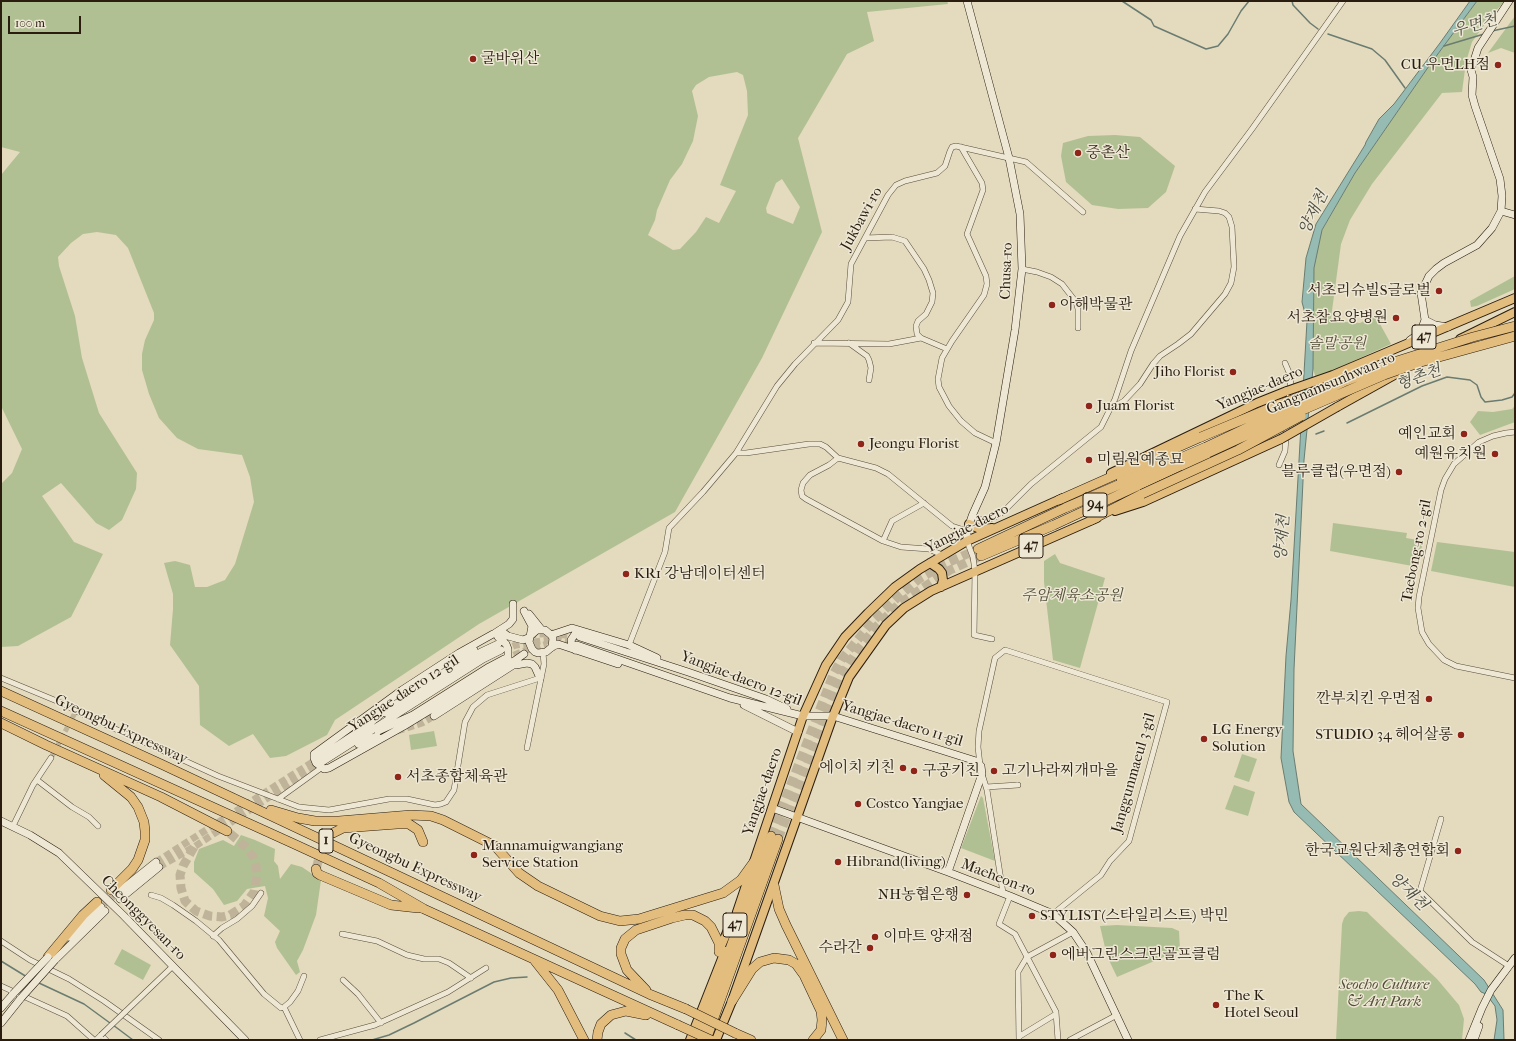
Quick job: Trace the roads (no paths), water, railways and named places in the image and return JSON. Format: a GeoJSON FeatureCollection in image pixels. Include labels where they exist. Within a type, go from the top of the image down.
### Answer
{"type":"FeatureCollection","features":[{"type":"Feature","properties":{"kind":"highway","name":"Gangnamsunhwan-ro"},"geometry":{"type":"LineString","coordinates":[[1207,450],[1346,381],[1435,348],[1515,326]]}},
{"type":"Feature","properties":{"kind":"highway","name":"Gangnamsunhwan-ro"},"geometry":{"type":"LineString","coordinates":[[1062,504],[1207,450],[1351,389],[1421,362],[1515,336]]}},
{"type":"Feature","properties":{"kind":"highway"},"geometry":{"type":"LineString","coordinates":[[1062,504],[1201,437],[1280,404],[1346,381]]}},
{"type":"Feature","properties":{"kind":"highway"},"geometry":{"type":"LineString","coordinates":[[1091,520],[1142,494],[1244,447],[1351,389]]}},
{"type":"Feature","properties":{"kind":"highway","name":"Yangjae-daero"},"geometry":{"type":"LineString","coordinates":[[1062,504],[979,552],[1054,524],[1207,450]]}},
{"type":"Feature","properties":{"kind":"highway","name":"Gyeongbu Expressway"},"geometry":{"type":"LineString","coordinates":[[1,691],[240,801],[750,1040]]}},
{"type":"Feature","properties":{"kind":"highway","name":"Gyeongbu Expressway"},"geometry":{"type":"LineString","coordinates":[[1,711],[371,880],[424,909],[711,1040]]}},
{"type":"Feature","properties":{"kind":"highway"},"geometry":{"type":"LineString","coordinates":[[1,723],[102,774],[131,796],[138,807],[144,822],[145,840],[138,860],[116,894]]}},
{"type":"Feature","properties":{"kind":"highway"},"geometry":{"type":"LineString","coordinates":[[62,753],[161,798],[227,832]]}},
{"type":"Feature","properties":{"kind":"highway"},"geometry":{"type":"LineString","coordinates":[[240,801],[308,820],[339,821],[419,815],[431,816],[443,820],[495,846],[519,873],[538,886],[600,916],[620,921],[639,919],[719,895],[731,889],[738,883],[754,862]]}},
{"type":"Feature","properties":{"kind":"highway"},"geometry":{"type":"LineString","coordinates":[[333,833],[343,828],[409,824],[418,830],[423,842]]}},
{"type":"Feature","properties":{"kind":"highway","name":"Yangjae-daero"},"geometry":{"type":"LineString","coordinates":[[697,1040],[775,837],[706,1040]]}},
{"type":"Feature","properties":{"kind":"highway"},"geometry":{"type":"LineString","coordinates":[[316,869],[317,873],[320,875],[391,905],[424,909]]}},
{"type":"Feature","properties":{"kind":"highway"},"geometry":{"type":"LineString","coordinates":[[774,885],[779,909],[786,925],[843,1040]]}},
{"type":"Feature","properties":{"kind":"highway"},"geometry":{"type":"LineString","coordinates":[[52,958],[83,915],[101,907]]}},
{"type":"Feature","properties":{"kind":"highway"},"geometry":{"type":"LineString","coordinates":[[650,994],[627,970],[622,957],[621,948],[628,936],[636,930],[680,916],[693,915],[705,921],[711,928],[719,943],[719,952]]}},
{"type":"Feature","properties":{"kind":"highway"},"geometry":{"type":"LineString","coordinates":[[533,958],[558,990],[584,1040]]}},
{"type":"Feature","properties":{"kind":"highway"},"geometry":{"type":"LineString","coordinates":[[732,1000],[752,969],[760,962],[774,958],[788,960],[798,967],[804,975],[821,1012],[821,1030],[813,1040]]}},
{"type":"Feature","properties":{"kind":"highway"},"geometry":{"type":"LineString","coordinates":[[597,1040],[598,1032],[603,1022],[607,1017],[617,1013],[626,1011],[666,1020]]}},
{"type":"Feature","properties":{"kind":"main road","name":"Chusa-ro"},"geometry":{"type":"LineString","coordinates":[[967,1],[1009,158],[1020,214],[1022,269],[1015,330],[996,442],[985,487],[969,524],[967,541]]}},
{"type":"Feature","properties":{"kind":"main road"},"geometry":{"type":"LineString","coordinates":[[1402,346],[1420,333],[1425,320],[1420,293],[1430,276],[1436,268],[1477,245],[1492,228],[1501,211],[1502,196],[1500,179],[1475,106],[1471,70],[1480,48],[1509,1]]}},
{"type":"Feature","properties":{"kind":"main road"},"geometry":{"type":"LineString","coordinates":[[1498,20],[1515,1]]}},
{"type":"Feature","properties":{"kind":"main road"},"geometry":{"type":"LineString","coordinates":[[1501,211],[1515,215]]}},
{"type":"Feature","properties":{"kind":"main road","name":"Yangjae-daero"},"geometry":{"type":"LineString","coordinates":[[690,1040],[736,924],[737,912],[798,732],[826,665],[845,637],[868,612],[895,587],[942,555],[967,541],[1062,504],[1129,463],[1257,403],[1332,375],[1515,298]]}},
{"type":"Feature","properties":{"kind":"main road","name":"47"},"geometry":{"type":"LineString","coordinates":[[716,1040],[774,885],[833,716],[849,677],[886,625],[904,608],[931,591],[975,571],[1091,520],[1144,502],[1282,439],[1325,413],[1470,333],[1515,312]]}},
{"type":"Feature","properties":{"kind":"main road"},"geometry":{"type":"LineString","coordinates":[[1425,320],[1435,325],[1448,326]]}},
{"type":"Feature","properties":{"kind":"main road"},"geometry":{"type":"LineString","coordinates":[[1054,524],[1142,488],[1233,447],[1325,413]]}},
{"type":"Feature","properties":{"kind":"main road"},"geometry":{"type":"LineString","coordinates":[[969,524],[980,529],[1006,525]]}},
{"type":"Feature","properties":{"kind":"main road"},"geometry":{"type":"LineString","coordinates":[[930,563],[942,573],[943,580],[941,587]]}},
{"type":"Feature","properties":{"kind":"main road"},"geometry":{"type":"LineString","coordinates":[[498,642],[513,618],[513,604]]}},
{"type":"Feature","properties":{"kind":"main road"},"geometry":{"type":"LineString","coordinates":[[358,744],[382,729],[413,715],[489,667],[504,662],[514,661],[527,652],[543,653],[549,650],[552,646],[553,638],[548,632],[541,629],[531,615],[524,611],[532,626],[529,642],[535,652]]}},
{"type":"Feature","properties":{"kind":"main road"},"geometry":{"type":"LineString","coordinates":[[551,635],[572,628],[580,634]]}},
{"type":"Feature","properties":{"kind":"main road"},"geometry":{"type":"LineString","coordinates":[[321,763],[362,730],[481,652],[508,636],[522,640],[528,638],[534,632],[541,629]]}},
{"type":"Feature","properties":{"kind":"main road"},"geometry":{"type":"LineString","coordinates":[[576,647],[572,646],[571,640],[575,634],[580,634],[629,645],[688,672]]}},
{"type":"Feature","properties":{"kind":"main road","name":"Yangjae-daero 12-gil"},"geometry":{"type":"LineString","coordinates":[[580,634],[766,699],[804,716]]}},
{"type":"Feature","properties":{"kind":"main road"},"geometry":{"type":"LineString","coordinates":[[321,763],[324,769],[329,768],[404,726],[508,660],[508,649],[506,644],[498,642],[459,653],[402,690],[314,754],[316,763],[321,763],[377,736]]}},
{"type":"Feature","properties":{"kind":"main road","name":"Yangjae-daero 12-gil"},"geometry":{"type":"LineString","coordinates":[[321,763],[483,659],[498,642]]}},
{"type":"Feature","properties":{"kind":"main road","name":"Yangjae-daero 12-gil"},"geometry":{"type":"LineString","coordinates":[[552,646],[558,644],[576,647],[730,698],[804,716]]}},
{"type":"Feature","properties":{"kind":"main road"},"geometry":{"type":"LineString","coordinates":[[516,665],[524,654]]}},
{"type":"Feature","properties":{"kind":"main road"},"geometry":{"type":"LineString","coordinates":[[434,716],[516,665],[527,663],[532,664],[540,678]]}},
{"type":"Feature","properties":{"kind":"main road"},"geometry":{"type":"LineString","coordinates":[[730,698],[798,732]]}},
{"type":"Feature","properties":{"kind":"main road","name":"Yangjae-daero 11-gil"},"geometry":{"type":"LineString","coordinates":[[804,716],[833,716],[971,759],[980,765]]}},
{"type":"Feature","properties":{"kind":"main road"},"geometry":{"type":"LineString","coordinates":[[948,872],[982,774],[982,768],[980,765]]}},
{"type":"Feature","properties":{"kind":"main road","name":"Maeheon-ro"},"geometry":{"type":"LineString","coordinates":[[772,808],[948,872],[1053,914],[1073,932],[1087,953],[1128,1040]]}},
{"type":"Feature","properties":{"kind":"main road","name":"Cheonggyesan-ro"},"geometry":{"type":"LineString","coordinates":[[1,821],[13,826],[58,853],[123,915],[245,1040]]}},
{"type":"Feature","properties":{"kind":"main road"},"geometry":{"type":"LineString","coordinates":[[116,894],[158,864]]}},
{"type":"Feature","properties":{"kind":"main road"},"geometry":{"type":"LineString","coordinates":[[1,1008],[13,994],[52,958],[101,907]]}},
{"type":"Feature","properties":{"kind":"main road"},"geometry":{"type":"LineString","coordinates":[[684,1040],[731,921],[737,912]]}},
{"type":"Feature","properties":{"kind":"main road"},"geometry":{"type":"LineString","coordinates":[[1,1022],[52,958]]}},
{"type":"Feature","properties":{"kind":"main road"},"geometry":{"type":"LineString","coordinates":[[1469,1040],[1482,1008],[1494,985],[1512,968],[1515,958]]}},
{"type":"Feature","properties":{"kind":"main road"},"geometry":{"type":"LineString","coordinates":[[1474,1040],[1501,977]]}},
{"type":"Feature","properties":{"kind":"street"},"geometry":{"type":"LineString","coordinates":[[736,453],[820,444],[826,447],[838,458],[876,468],[888,474],[952,526],[988,520],[1004,511],[1031,484],[1100,427],[1116,399],[1134,344],[1180,236],[1195,209],[1205,192],[1252,129],[1343,1]]}},
{"type":"Feature","properties":{"kind":"street","name":"Jukbawi-ro"},"geometry":{"type":"LineString","coordinates":[[629,645],[665,552],[669,528],[703,492],[736,453],[777,386],[814,343],[838,320],[848,302],[851,264],[888,194],[896,185],[905,181],[937,173],[945,166],[952,147],[961,147]]}},
{"type":"Feature","properties":{"kind":"street"},"geometry":{"type":"LineString","coordinates":[[961,147],[1026,162],[1083,212]]}},
{"type":"Feature","properties":{"kind":"street"},"geometry":{"type":"LineString","coordinates":[[961,147],[982,183],[983,190],[967,234],[986,276],[987,284],[984,295],[942,358],[938,379],[939,386],[949,406],[962,421],[975,432],[996,442]]}},
{"type":"Feature","properties":{"kind":"street"},"geometry":{"type":"LineString","coordinates":[[1111,408],[1124,401],[1140,384],[1160,356],[1191,334],[1232,283],[1234,261],[1232,227],[1229,217],[1225,213],[1219,211],[1195,209]]}},
{"type":"Feature","properties":{"kind":"street"},"geometry":{"type":"LineString","coordinates":[[864,238],[892,237],[905,241],[924,269],[933,292],[932,302],[926,314],[918,321],[916,326],[917,334],[921,338],[948,349]]}},
{"type":"Feature","properties":{"kind":"street"},"geometry":{"type":"LineString","coordinates":[[1022,269],[1051,277],[1062,284],[1076,302],[1078,309],[1078,328]]}},
{"type":"Feature","properties":{"kind":"street"},"geometry":{"type":"LineString","coordinates":[[814,343],[889,344],[921,338]]}},
{"type":"Feature","properties":{"kind":"street"},"geometry":{"type":"LineString","coordinates":[[849,343],[869,360],[871,368],[870,380]]}},
{"type":"Feature","properties":{"kind":"street"},"geometry":{"type":"LineString","coordinates":[[1279,466],[1285,451],[1291,377],[1285,363]]}},
{"type":"Feature","properties":{"kind":"street","name":"Taebong-ro 2-gil"},"geometry":{"type":"LineString","coordinates":[[1515,432],[1506,432],[1479,442],[1454,464],[1445,479],[1438,505],[1418,608],[1422,632],[1429,644],[1444,660],[1456,666],[1515,678]]}},
{"type":"Feature","properties":{"kind":"street"},"geometry":{"type":"LineString","coordinates":[[838,458],[829,465],[810,475],[803,483],[801,490],[802,496],[883,541],[900,546],[929,549],[942,555]]}},
{"type":"Feature","properties":{"kind":"street"},"geometry":{"type":"LineString","coordinates":[[883,541],[892,521],[924,503]]}},
{"type":"Feature","properties":{"kind":"street"},"geometry":{"type":"LineString","coordinates":[[967,541],[973,558],[975,571],[974,635],[992,639]]}},
{"type":"Feature","properties":{"kind":"street","name":"Janggunmaeul 3-gil"},"geometry":{"type":"LineString","coordinates":[[980,765],[978,747],[979,731],[994,658],[1005,650],[1167,702],[1129,841],[1110,860],[1101,875],[1053,914]]}},
{"type":"Feature","properties":{"kind":"street"},"geometry":{"type":"LineString","coordinates":[[527,748],[544,664],[543,653]]}},
{"type":"Feature","properties":{"kind":"street"},"geometry":{"type":"LineString","coordinates":[[1,678],[64,704],[76,711],[218,776],[299,807],[329,810],[389,800],[407,799],[435,805],[441,804],[450,797],[454,790],[465,722],[473,707],[487,695],[540,678]]}},
{"type":"Feature","properties":{"kind":"street"},"geometry":{"type":"LineString","coordinates":[[13,826],[37,780],[51,758]]}},
{"type":"Feature","properties":{"kind":"street"},"geometry":{"type":"LineString","coordinates":[[278,799],[321,763]]}},
{"type":"Feature","properties":{"kind":"street"},"geometry":{"type":"LineString","coordinates":[[982,774],[986,787],[1006,894],[999,924],[1015,934],[1056,1012],[1058,1040]]}},
{"type":"Feature","properties":{"kind":"street"},"geometry":{"type":"LineString","coordinates":[[37,780],[89,817],[98,826]]}},
{"type":"Feature","properties":{"kind":"street"},"geometry":{"type":"LineString","coordinates":[[986,787],[1018,785]]}},
{"type":"Feature","properties":{"kind":"street"},"geometry":{"type":"LineString","coordinates":[[1441,819],[1420,891],[1472,942],[1512,968]]}},
{"type":"Feature","properties":{"kind":"street"},"geometry":{"type":"LineString","coordinates":[[213,936],[252,906],[261,893]]}},
{"type":"Feature","properties":{"kind":"street"},"geometry":{"type":"LineString","coordinates":[[151,895],[161,898],[196,921],[219,940],[264,994],[273,1003],[281,1008],[284,1007]]}},
{"type":"Feature","properties":{"kind":"street"},"geometry":{"type":"LineString","coordinates":[[1019,1038],[1018,972],[1027,957],[1073,932]]}},
{"type":"Feature","properties":{"kind":"street"},"geometry":{"type":"LineString","coordinates":[[342,934],[377,941],[407,955],[424,959],[439,959],[449,963],[471,978]]}},
{"type":"Feature","properties":{"kind":"street"},"geometry":{"type":"LineString","coordinates":[[1,941],[30,960],[69,979],[104,1001],[159,1040]]}},
{"type":"Feature","properties":{"kind":"street"},"geometry":{"type":"LineString","coordinates":[[1,986],[68,1016],[95,1040],[173,966]]}},
{"type":"Feature","properties":{"kind":"street"},"geometry":{"type":"LineString","coordinates":[[320,1040],[364,1029],[381,1023],[448,992],[486,968]]}},
{"type":"Feature","properties":{"kind":"street"},"geometry":{"type":"LineString","coordinates":[[284,1007],[298,991],[304,976]]}},
{"type":"Feature","properties":{"kind":"street"},"geometry":{"type":"LineString","coordinates":[[343,980],[358,994],[381,1023]]}},
{"type":"Feature","properties":{"kind":"street"},"geometry":{"type":"LineString","coordinates":[[284,1007],[300,1040]]}},
{"type":"Feature","properties":{"kind":"street"},"geometry":{"type":"LineString","coordinates":[[1019,1038],[1056,1014]]}},
{"type":"Feature","properties":{"kind":"street"},"geometry":{"type":"LineString","coordinates":[[1074,1039],[1117,1015]]}},
{"type":"Feature","properties":{"kind":"street"},"geometry":{"type":"LineString","coordinates":[[101,1035],[106,1040]]}},
{"type":"Feature","properties":{"kind":"water"},"geometry":{"type":"Polygon","coordinates":[[[1470,1],[1477,1],[1429,66],[1355,173],[1322,230],[1314,268],[1313,369],[1304,460],[1294,669],[1293,751],[1301,804],[1484,980],[1503,1010],[1504,1040],[1494,1040],[1497,1020],[1495,1006],[1486,994],[1481,992],[1475,984],[1294,812],[1289,802],[1281,758],[1307,321],[1302,302],[1306,258],[1316,224],[1365,145],[1379,119],[1394,104],[1470,1]]]}},
{"type":"Feature","properties":{"kind":"waterway"},"geometry":{"type":"LineString","coordinates":[[1122,1],[1151,20],[1154,26],[1206,49],[1218,46],[1228,34],[1241,11],[1249,1]]}},
{"type":"Feature","properties":{"kind":"waterway"},"geometry":{"type":"LineString","coordinates":[[1292,1],[1293,5],[1310,23],[1318,29]]}},
{"type":"Feature","properties":{"kind":"waterway","name":"우면천"},"geometry":{"type":"LineString","coordinates":[[1492,31],[1515,26]]}},
{"type":"Feature","properties":{"kind":"waterway"},"geometry":{"type":"LineString","coordinates":[[1328,34],[1372,49],[1385,60],[1405,88]]}},
{"type":"Feature","properties":{"kind":"waterway","name":"우면천"},"geometry":{"type":"LineString","coordinates":[[1444,46],[1484,34]]}},
{"type":"Feature","properties":{"kind":"waterway","name":"형촌천"},"geometry":{"type":"LineString","coordinates":[[1347,423],[1422,386],[1447,377],[1470,380],[1477,385],[1481,397],[1485,402],[1502,400],[1512,397],[1515,393]]}},
{"type":"Feature","properties":{"kind":"waterway","name":"형촌천"},"geometry":{"type":"LineString","coordinates":[[1316,434],[1324,431]]}},
{"type":"Feature","properties":{"kind":"waterway"},"geometry":{"type":"LineString","coordinates":[[1,961],[27,977]]}},
{"type":"Feature","properties":{"kind":"waterway"},"geometry":{"type":"LineString","coordinates":[[372,1040],[389,1035],[494,982],[511,978],[527,977]]}},
{"type":"Feature","properties":{"kind":"waterway"},"geometry":{"type":"LineString","coordinates":[[39,983],[84,1004],[110,1023]]}},
{"type":"Feature","properties":{"kind":"waterway"},"geometry":{"type":"LineString","coordinates":[[113,1025],[133,1040]]}},
{"type":"Feature","properties":{"kind":"waterway"},"geometry":{"type":"LineString","coordinates":[[625,1033],[636,1040]]}},
{"type":"Feature","properties":{"kind":"tunnel"},"geometry":{"type":"LineString","coordinates":[[771,836],[833,675],[841,660],[873,621],[919,579],[945,564],[978,549]]}},
{"type":"Feature","properties":{"kind":"tunnel"},"geometry":{"type":"LineString","coordinates":[[778,839],[841,677],[857,651],[876,627],[900,603],[950,570],[981,556]]}},
{"type":"Feature","properties":{"kind":"tunnel"},"geometry":{"type":"LineString","coordinates":[[529,635],[552,633],[578,637]]}},
{"type":"Feature","properties":{"kind":"tunnel"},"geometry":{"type":"LineString","coordinates":[[503,650],[516,645],[541,641],[557,640],[577,645]]}},
{"type":"Feature","properties":{"kind":"tunnel"},"geometry":{"type":"LineString","coordinates":[[504,659],[547,644]]}},
{"type":"Feature","properties":{"kind":"tunnel"},"geometry":{"type":"LineString","coordinates":[[51,758],[76,711]]}},
{"type":"Feature","properties":{"kind":"tunnel"},"geometry":{"type":"LineString","coordinates":[[397,731],[422,723],[434,716]]}},
{"type":"Feature","properties":{"kind":"tunnel"},"geometry":{"type":"LineString","coordinates":[[156,862],[319,758]]}},
{"type":"Feature","properties":{"kind":"tunnel"},"geometry":{"type":"LineString","coordinates":[[159,867],[194,847],[322,762]]}},
{"type":"Feature","properties":{"kind":"tunnel"},"geometry":{"type":"LineString","coordinates":[[194,847],[183,866],[180,875],[181,888],[185,901],[196,911],[210,916],[222,917],[230,915],[244,906],[254,892],[257,876],[253,857],[247,848],[227,831]]}},
{"type":"Feature","properties":{"kind":"tunnel"},"geometry":{"type":"LineString","coordinates":[[316,869],[327,839],[333,833]]}},
{"type":"Feature","properties":{"kind":"tunnel"},"geometry":{"type":"LineString","coordinates":[[101,907],[116,894]]}},
{"type":"Feature","properties":{"kind":"place","name":"굴바위산"},"geometry":{"type":"Point","coordinates":[473,59]}},
{"type":"Feature","properties":{"kind":"place","name":"CU 우면LH점"},"geometry":{"type":"Point","coordinates":[1498,65]}},
{"type":"Feature","properties":{"kind":"place","name":"중촌산"},"geometry":{"type":"Point","coordinates":[1078,153]}},
{"type":"Feature","properties":{"kind":"place","name":"서초리슈빌S글로벌"},"geometry":{"type":"Point","coordinates":[1439,291]}},
{"type":"Feature","properties":{"kind":"place","name":"아해박물관"},"geometry":{"type":"Point","coordinates":[1052,305]}},
{"type":"Feature","properties":{"kind":"place","name":"서초참요양병원"},"geometry":{"type":"Point","coordinates":[1396,318]}},
{"type":"Feature","properties":{"kind":"place","name":"Jiho Florist"},"geometry":{"type":"Point","coordinates":[1233,372]}},
{"type":"Feature","properties":{"kind":"place","name":"Juam Florist"},"geometry":{"type":"Point","coordinates":[1089,406]}},
{"type":"Feature","properties":{"kind":"place","name":"예인교회"},"geometry":{"type":"Point","coordinates":[1464,434]}},
{"type":"Feature","properties":{"kind":"place","name":"Jeongu Florist"},"geometry":{"type":"Point","coordinates":[861,444]}},
{"type":"Feature","properties":{"kind":"place","name":"예원유치원"},"geometry":{"type":"Point","coordinates":[1495,454]}},
{"type":"Feature","properties":{"kind":"place","name":"미림원예종묘"},"geometry":{"type":"Point","coordinates":[1089,460]}},
{"type":"Feature","properties":{"kind":"place","name":"블루클럽(우면점)"},"geometry":{"type":"Point","coordinates":[1399,472]}},
{"type":"Feature","properties":{"kind":"place","name":"KR1 강남데이터센터"},"geometry":{"type":"Point","coordinates":[626,574]}},
{"type":"Feature","properties":{"kind":"place","name":"깐부치킨 우면점"},"geometry":{"type":"Point","coordinates":[1429,699]}},
{"type":"Feature","properties":{"kind":"place","name":"STUDIO 34 헤어살롱"},"geometry":{"type":"Point","coordinates":[1461,735]}},
{"type":"Feature","properties":{"kind":"place","name":"LG Energy Solution"},"geometry":{"type":"Point","coordinates":[1204,739]}},
{"type":"Feature","properties":{"kind":"place","name":"에이치 키친"},"geometry":{"type":"Point","coordinates":[903,768]}},
{"type":"Feature","properties":{"kind":"place","name":"구공키친"},"geometry":{"type":"Point","coordinates":[914,771]}},
{"type":"Feature","properties":{"kind":"place","name":"고기나라찌개마을"},"geometry":{"type":"Point","coordinates":[994,771]}},
{"type":"Feature","properties":{"kind":"place","name":"서초종합체육관"},"geometry":{"type":"Point","coordinates":[398,777]}},
{"type":"Feature","properties":{"kind":"place","name":"Costco Yangjae"},"geometry":{"type":"Point","coordinates":[858,804]}},
{"type":"Feature","properties":{"kind":"place","name":"한국교원단체총연합회"},"geometry":{"type":"Point","coordinates":[1458,851]}},
{"type":"Feature","properties":{"kind":"place","name":"Mannamuigwangjang Service Station"},"geometry":{"type":"Point","coordinates":[474,855]}},
{"type":"Feature","properties":{"kind":"place","name":"Hibrand(living)"},"geometry":{"type":"Point","coordinates":[838,862]}},
{"type":"Feature","properties":{"kind":"place","name":"NH농협은행"},"geometry":{"type":"Point","coordinates":[967,895]}},
{"type":"Feature","properties":{"kind":"place","name":"STYLIST(스타일리스트) 박민"},"geometry":{"type":"Point","coordinates":[1032,916]}},
{"type":"Feature","properties":{"kind":"place","name":"이마트 양재점"},"geometry":{"type":"Point","coordinates":[875,937]}},
{"type":"Feature","properties":{"kind":"place","name":"수라간"},"geometry":{"type":"Point","coordinates":[870,948]}},
{"type":"Feature","properties":{"kind":"place","name":"에버그린스크린골프클럼"},"geometry":{"type":"Point","coordinates":[1053,955]}},
{"type":"Feature","properties":{"kind":"place","name":"The K Hotel Seoul"},"geometry":{"type":"Point","coordinates":[1216,1005]}},
{"type":"Feature","properties":{"kind":"water label","name":"양재천"},"geometry":{"type":"Point","coordinates":[1314,213]}},
{"type":"Feature","properties":{"kind":"water label","name":"양재천"},"geometry":{"type":"Point","coordinates":[1283,538]}},
{"type":"Feature","properties":{"kind":"water label","name":"양재천"},"geometry":{"type":"Point","coordinates":[1408,892]}},
{"type":"Feature","properties":{"kind":"park label","name":"솔말공원"},"geometry":{"type":"Point","coordinates":[1337,344]}},
{"type":"Feature","properties":{"kind":"park label","name":"주암체육소공원"},"geometry":{"type":"Point","coordinates":[1072,596]}},
{"type":"Feature","properties":{"kind":"park label","name":"Seocho Culture & Art Park"},"geometry":{"type":"Point","coordinates":[1384,994]}}]}
